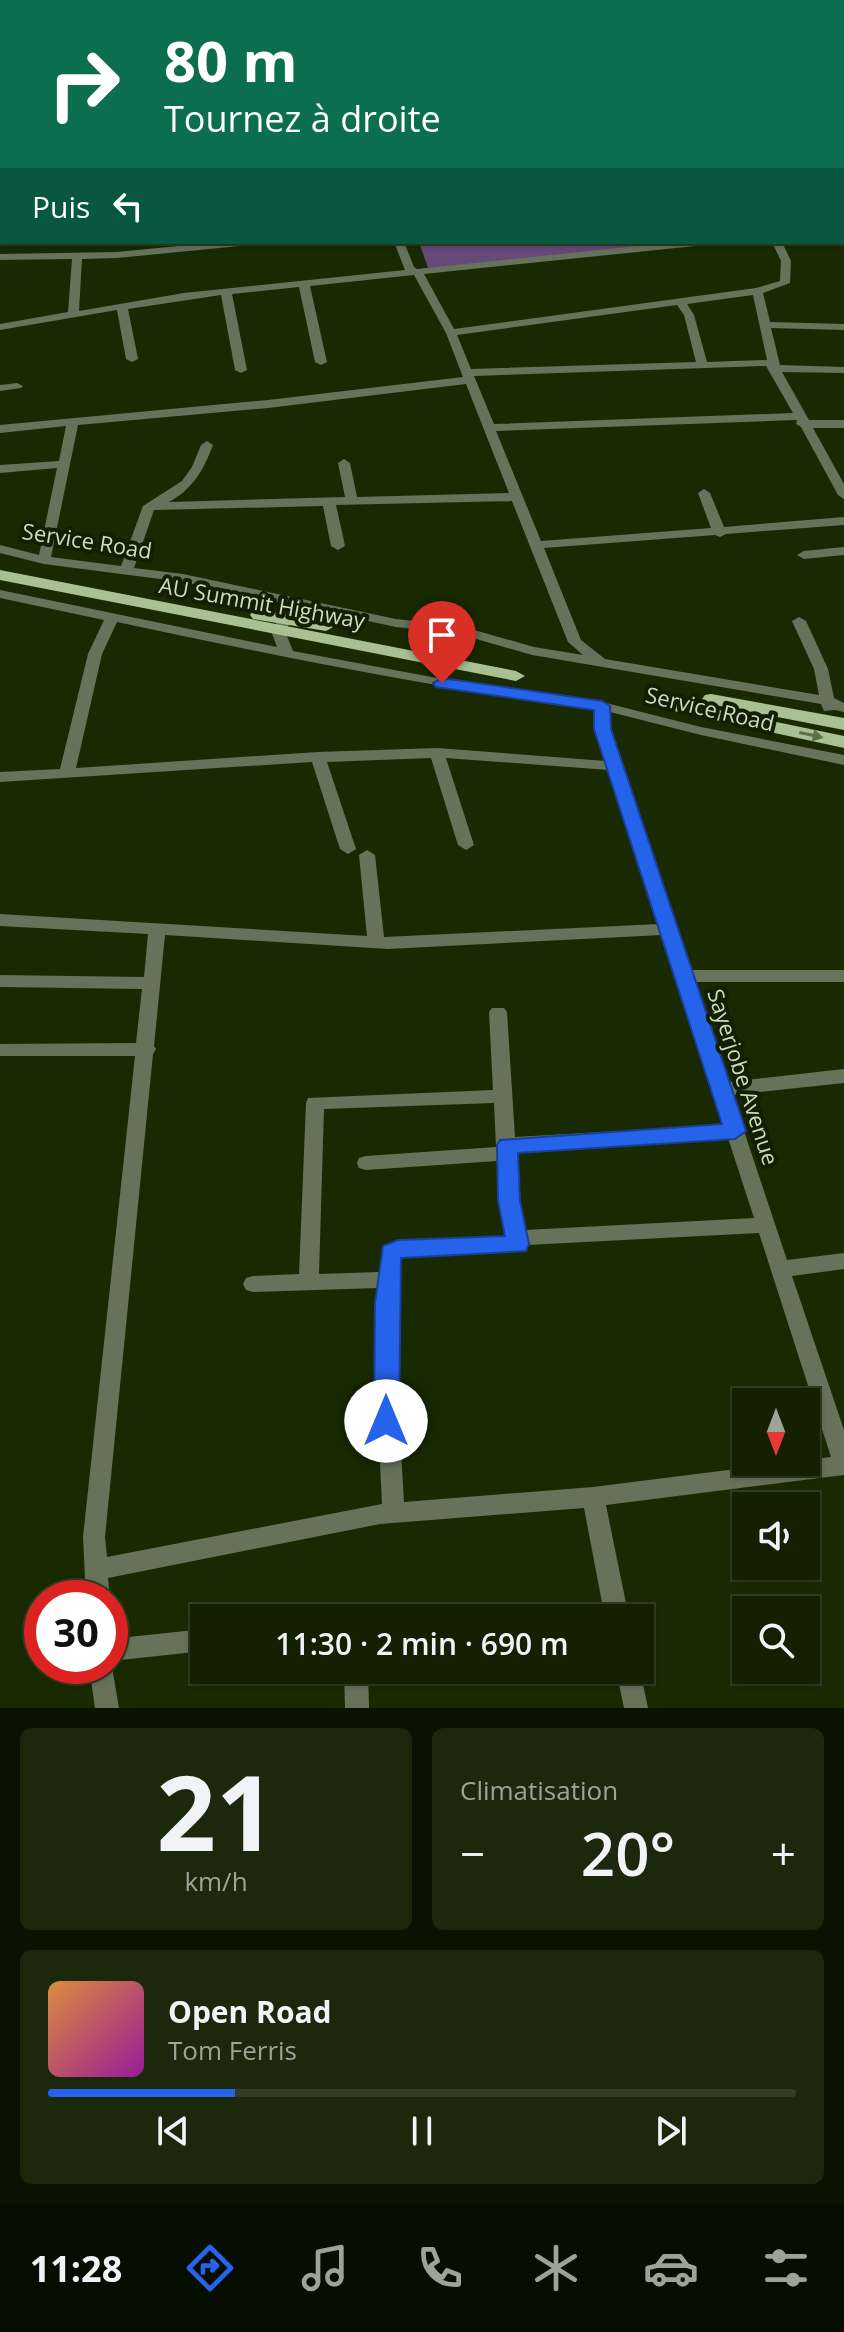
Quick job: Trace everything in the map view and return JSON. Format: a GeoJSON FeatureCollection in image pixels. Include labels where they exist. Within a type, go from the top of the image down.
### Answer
{"type":"FeatureCollection","features":[{"type":"Feature","properties":{"kind":"main road","name":"AU Summit Highway"},"geometry":{"type":"LineString","coordinates":[[0,564],[254,615],[282,624],[516,676]]}},
{"type":"Feature","properties":{"kind":"main road","name":"AU Summit Highway"},"geometry":{"type":"LineString","coordinates":[[0,575],[501,660]]}},
{"type":"Feature","properties":{"kind":"main road"},"geometry":{"type":"LineString","coordinates":[[707,699],[840,717]]}},
{"type":"Feature","properties":{"kind":"main road"},"geometry":{"type":"LineString","coordinates":[[680,707],[842,754]]}},
{"type":"Feature","properties":{"kind":"street"},"geometry":{"type":"LineString","coordinates":[[17,257],[26,244]]}},
{"type":"Feature","properties":{"kind":"street"},"geometry":{"type":"LineString","coordinates":[[0,257],[77,257],[227,244]]}},
{"type":"Feature","properties":{"kind":"street"},"geometry":{"type":"LineString","coordinates":[[400,244],[410,269],[418,273]]}},
{"type":"Feature","properties":{"kind":"street"},"geometry":{"type":"LineString","coordinates":[[411,244],[418,273],[451,333],[575,642],[601,663]]}},
{"type":"Feature","properties":{"kind":"street"},"geometry":{"type":"LineString","coordinates":[[0,327],[226,292],[686,244]]}},
{"type":"Feature","properties":{"kind":"street"},"geometry":{"type":"LineString","coordinates":[[451,333],[757,291],[785,283],[786,261],[778,244]]}},
{"type":"Feature","properties":{"kind":"street"},"geometry":{"type":"LineString","coordinates":[[73,315],[77,257]]}},
{"type":"Feature","properties":{"kind":"street"},"geometry":{"type":"LineString","coordinates":[[304,285],[321,362]]}},
{"type":"Feature","properties":{"kind":"street"},"geometry":{"type":"LineString","coordinates":[[757,291],[775,366],[800,420],[844,495]]}},
{"type":"Feature","properties":{"kind":"street"},"geometry":{"type":"LineString","coordinates":[[226,292],[241,370]]}},
{"type":"Feature","properties":{"kind":"street"},"geometry":{"type":"LineString","coordinates":[[680,301],[689,315],[703,366]]}},
{"type":"Feature","properties":{"kind":"street"},"geometry":{"type":"LineString","coordinates":[[122,306],[132,359]]}},
{"type":"Feature","properties":{"kind":"street"},"geometry":{"type":"LineString","coordinates":[[765,325],[844,327]]}},
{"type":"Feature","properties":{"kind":"street"},"geometry":{"type":"LineString","coordinates":[[0,429],[268,404],[467,376],[703,366],[844,370]]}},
{"type":"Feature","properties":{"kind":"street"},"geometry":{"type":"LineString","coordinates":[[0,388],[17,386]]}},
{"type":"Feature","properties":{"kind":"street"},"geometry":{"type":"LineString","coordinates":[[490,428],[800,420],[844,424]]}},
{"type":"Feature","properties":{"kind":"street"},"geometry":{"type":"LineString","coordinates":[[44,560],[73,422]]}},
{"type":"Feature","properties":{"kind":"street"},"geometry":{"type":"LineString","coordinates":[[149,506],[176,496],[201,463],[207,445]]}},
{"type":"Feature","properties":{"kind":"street"},"geometry":{"type":"LineString","coordinates":[[344,463],[352,503]]}},
{"type":"Feature","properties":{"kind":"street"},"geometry":{"type":"LineString","coordinates":[[0,469],[66,464]]}},
{"type":"Feature","properties":{"kind":"street"},"geometry":{"type":"LineString","coordinates":[[826,465],[844,465]]}},
{"type":"Feature","properties":{"kind":"street"},"geometry":{"type":"LineString","coordinates":[[704,493],[720,533]]}},
{"type":"Feature","properties":{"kind":"street"},"geometry":{"type":"LineString","coordinates":[[149,506],[516,497]]}},
{"type":"Feature","properties":{"kind":"street"},"geometry":{"type":"LineString","coordinates":[[329,503],[338,546]]}},
{"type":"Feature","properties":{"kind":"street"},"geometry":{"type":"LineString","coordinates":[[127,569],[149,506]]}},
{"type":"Feature","properties":{"kind":"street"},"geometry":{"type":"LineString","coordinates":[[538,545],[844,521]]}},
{"type":"Feature","properties":{"kind":"street","name":"Service Road"},"geometry":{"type":"LineString","coordinates":[[0,549],[44,560],[127,569],[396,623],[460,630],[532,651],[828,701],[840,717]]}},
{"type":"Feature","properties":{"kind":"street"},"geometry":{"type":"LineString","coordinates":[[804,555],[844,551]]}},
{"type":"Feature","properties":{"kind":"street","name":"Service Road"},"geometry":{"type":"LineString","coordinates":[[0,594],[111,620],[287,654],[469,688],[571,700],[842,754]]}},
{"type":"Feature","properties":{"kind":"street"},"geometry":{"type":"LineString","coordinates":[[287,654],[282,624],[291,611],[328,608]]}},
{"type":"Feature","properties":{"kind":"street"},"geometry":{"type":"LineString","coordinates":[[67,773],[95,654],[111,620]]}},
{"type":"Feature","properties":{"kind":"street"},"geometry":{"type":"LineString","coordinates":[[799,621],[821,669],[828,701]]}},
{"type":"Feature","properties":{"kind":"street"},"geometry":{"type":"LineString","coordinates":[[571,658],[575,642]]}},
{"type":"Feature","properties":{"kind":"street"},"geometry":{"type":"LineString","coordinates":[[571,700],[603,729]]}},
{"type":"Feature","properties":{"kind":"street","name":"Sayerjobe Avenue"},"geometry":{"type":"LineString","coordinates":[[602,706],[603,729],[766,1225],[836,1413],[844,1464]]}},
{"type":"Feature","properties":{"kind":"street"},"geometry":{"type":"LineString","coordinates":[[0,777],[318,757],[437,753],[533,757],[616,766]]}},
{"type":"Feature","properties":{"kind":"street"},"geometry":{"type":"LineString","coordinates":[[437,753],[466,845]]}},
{"type":"Feature","properties":{"kind":"street"},"geometry":{"type":"LineString","coordinates":[[318,757],[348,849]]}},
{"type":"Feature","properties":{"kind":"street"},"geometry":{"type":"LineString","coordinates":[[367,855],[376,942]]}},
{"type":"Feature","properties":{"kind":"street"},"geometry":{"type":"LineString","coordinates":[[0,920],[376,942],[670,929]]}},
{"type":"Feature","properties":{"kind":"street"},"geometry":{"type":"LineString","coordinates":[[98,1580],[94,1537],[157,930]]}},
{"type":"Feature","properties":{"kind":"street"},"geometry":{"type":"LineString","coordinates":[[684,976],[844,976]]}},
{"type":"Feature","properties":{"kind":"street"},"geometry":{"type":"LineString","coordinates":[[0,981],[153,983]]}},
{"type":"Feature","properties":{"kind":"street"},"geometry":{"type":"LineString","coordinates":[[394,1512],[386,1421],[391,1253],[398,1249],[518,1244],[509,1201],[498,1012]]}},
{"type":"Feature","properties":{"kind":"street"},"geometry":{"type":"LineString","coordinates":[[0,1050],[147,1049]]}},
{"type":"Feature","properties":{"kind":"street"},"geometry":{"type":"LineString","coordinates":[[721,1089],[844,1076]]}},
{"type":"Feature","properties":{"kind":"street"},"geometry":{"type":"LineString","coordinates":[[309,1283],[315,1103],[502,1096]]}},
{"type":"Feature","properties":{"kind":"street"},"geometry":{"type":"LineString","coordinates":[[366,1163],[735,1131]]}},
{"type":"Feature","properties":{"kind":"street"},"geometry":{"type":"LineString","coordinates":[[517,1238],[766,1225]]}},
{"type":"Feature","properties":{"kind":"street"},"geometry":{"type":"LineString","coordinates":[[781,1269],[844,1261]]}},
{"type":"Feature","properties":{"kind":"street"},"geometry":{"type":"LineString","coordinates":[[253,1284],[388,1280]]}},
{"type":"Feature","properties":{"kind":"street"},"geometry":{"type":"LineString","coordinates":[[98,1569],[394,1512],[593,1497],[844,1464]]}},
{"type":"Feature","properties":{"kind":"street"},"geometry":{"type":"LineString","coordinates":[[593,1497],[614,1604]]}},
{"type":"Feature","properties":{"kind":"street"},"geometry":{"type":"LineString","coordinates":[[128,1648],[190,1641]]}},
{"type":"Feature","properties":{"kind":"street"},"geometry":{"type":"LineString","coordinates":[[104,1684],[107,1708]]}},
{"type":"Feature","properties":{"kind":"street"},"geometry":{"type":"LineString","coordinates":[[356,1684],[357,1708]]}},
{"type":"Feature","properties":{"kind":"street"},"geometry":{"type":"LineString","coordinates":[[631,1684],[636,1708]]}},
{"type":"Feature","properties":{"kind":"shaded area"},"geometry":{"type":"Polygon","coordinates":[[[420,244],[662,244],[429,271],[420,244]]]}},
{"type":"Feature","properties":{"kind":"route"},"geometry":{"type":"LineString","coordinates":[[386,1421],[386,1303],[391,1253],[398,1249],[518,1244],[509,1201],[507,1145],[735,1131],[603,729],[602,706],[442,683]]}}]}
